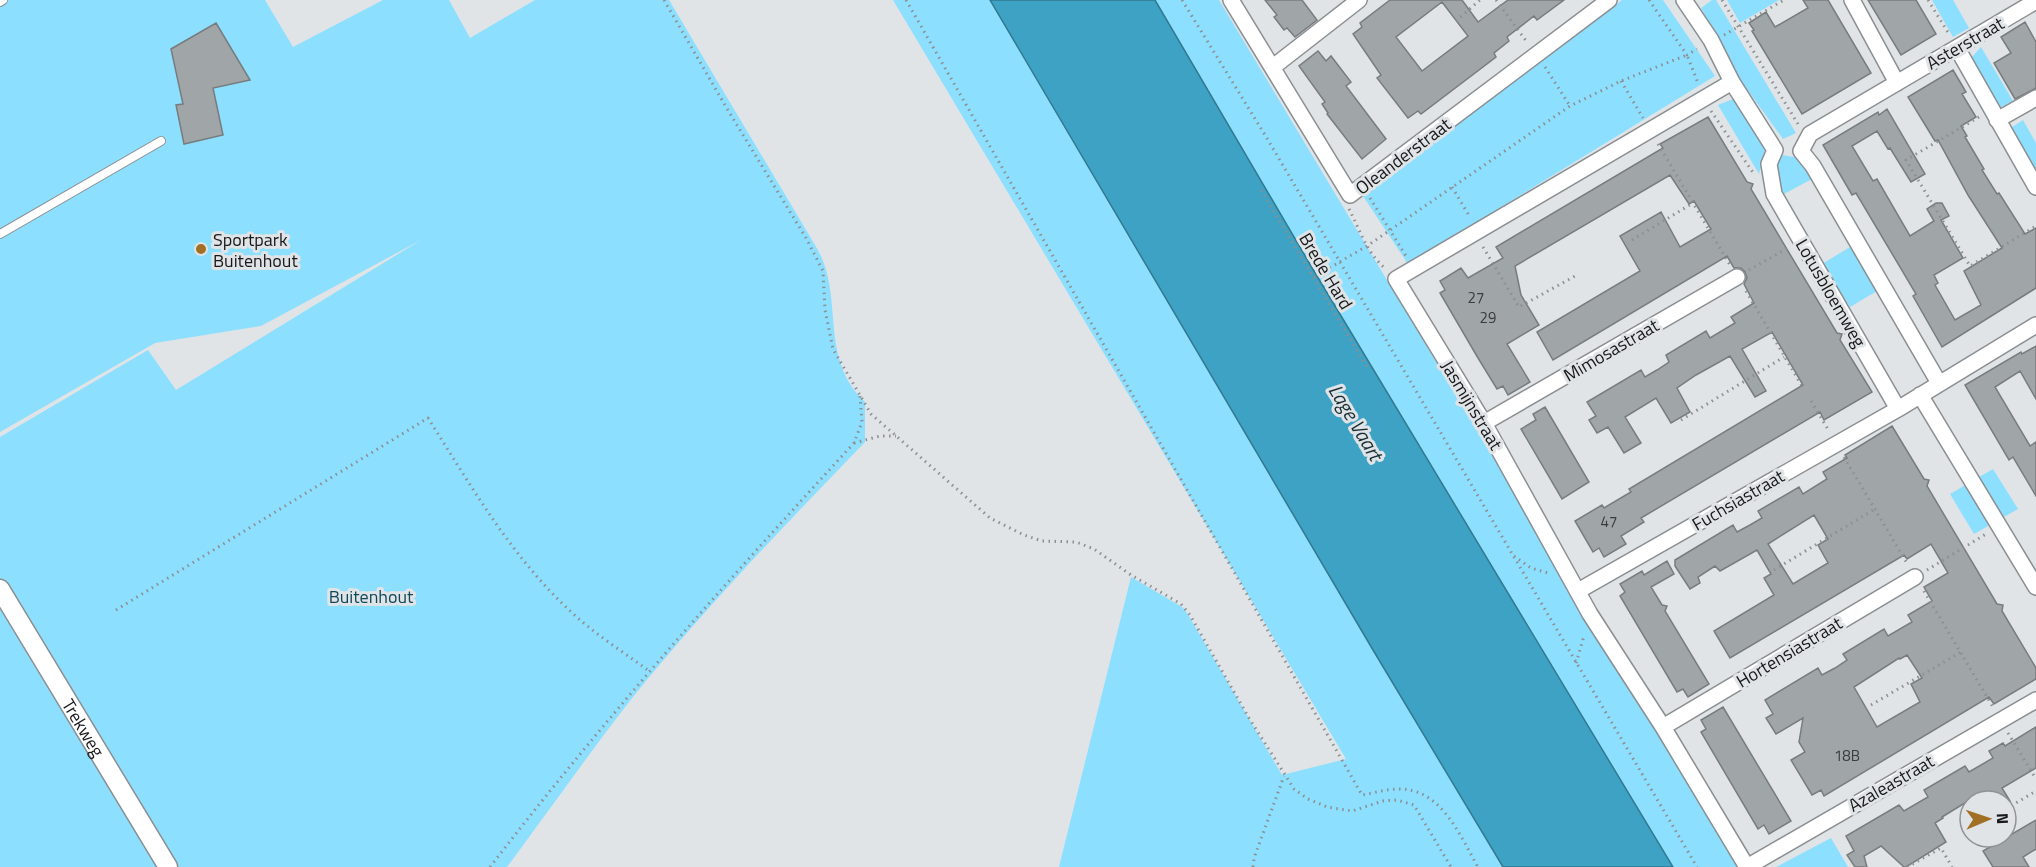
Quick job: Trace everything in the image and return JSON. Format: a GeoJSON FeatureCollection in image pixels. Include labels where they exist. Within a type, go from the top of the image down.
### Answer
{"type":"FeatureCollection","features":[{"type":"Feature","properties":{"kind":"street","name":"Oleanderstraat"},"geometry":{"type":"LineString","coordinates":[[1231,0],[1356,191],[1609,0]]}},
{"type":"Feature","properties":{"kind":"street"},"geometry":{"type":"LineString","coordinates":[[1273,67],[1359,0]]}},
{"type":"Feature","properties":{"kind":"street"},"geometry":{"type":"LineString","coordinates":[[1684,0],[1712,40],[1732,82],[1775,150],[1805,144],[1814,166],[1939,382]]}},
{"type":"Feature","properties":{"kind":"street"},"geometry":{"type":"LineString","coordinates":[[1851,0],[1898,83]]}},
{"type":"Feature","properties":{"kind":"street","name":"Asterstraat"},"geometry":{"type":"LineString","coordinates":[[1805,144],[1810,134],[2033,1]]}},
{"type":"Feature","properties":{"kind":"street"},"geometry":{"type":"LineString","coordinates":[[1957,48],[2036,187]]}},
{"type":"Feature","properties":{"kind":"street"},"geometry":{"type":"LineString","coordinates":[[1396,279],[1732,82]]}},
{"type":"Feature","properties":{"kind":"street"},"geometry":{"type":"LineString","coordinates":[[1994,115],[2036,98]]}},
{"type":"Feature","properties":{"kind":"street","name":"Lotusbloemweg"},"geometry":{"type":"LineString","coordinates":[[1775,150],[1769,164],[1774,194],[1898,409]]}},
{"type":"Feature","properties":{"kind":"street","name":"Mimosastraat"},"geometry":{"type":"LineString","coordinates":[[1484,423],[1737,277]]}},
{"type":"Feature","properties":{"kind":"street","name":"Jasmijnstraat"},"geometry":{"type":"LineString","coordinates":[[1396,279],[1484,423],[1590,614],[1663,727],[1746,867]]}},
{"type":"Feature","properties":{"kind":"street"},"geometry":{"type":"LineString","coordinates":[[1898,409],[2036,325]]}},
{"type":"Feature","properties":{"kind":"street"},"geometry":{"type":"LineString","coordinates":[[1920,395],[2036,588]]}},
{"type":"Feature","properties":{"kind":"street","name":"Fuchsiastraat"},"geometry":{"type":"LineString","coordinates":[[1578,591],[1898,409]]}},
{"type":"Feature","properties":{"kind":"street","name":"Hortensiastraat"},"geometry":{"type":"LineString","coordinates":[[1663,727],[1915,577]]}},
{"type":"Feature","properties":{"kind":"street","name":"Trekweg"},"geometry":{"type":"LineString","coordinates":[[0,589],[168,867]]}},
{"type":"Feature","properties":{"kind":"street","name":"Azaleastraat"},"geometry":{"type":"LineString","coordinates":[[1746,867],[2036,700]]}},
{"type":"Feature","properties":{"kind":"lane"},"geometry":{"type":"LineString","coordinates":[[0,234],[161,141]]}},
{"type":"Feature","properties":{"kind":"path"},"geometry":{"type":"LineString","coordinates":[[664,0],[806,238],[823,271],[825,310],[833,349],[871,414],[990,518],[1042,541],[1076,542],[1094,549],[1131,575],[1181,604],[1190,615],[1284,776],[1294,789],[1308,800],[1327,807],[1352,811],[1383,801],[1397,800],[1414,805],[1451,867]]}},
{"type":"Feature","properties":{"kind":"path"},"geometry":{"type":"LineString","coordinates":[[906,0],[1362,795],[1400,789],[1420,793],[1435,801],[1447,815],[1478,867]]}},
{"type":"Feature","properties":{"kind":"path"},"geometry":{"type":"LineString","coordinates":[[1182,0],[1697,867]]}},
{"type":"Feature","properties":{"kind":"path"},"geometry":{"type":"LineString","coordinates":[[1456,21],[1480,0]]}},
{"type":"Feature","properties":{"kind":"path"},"geometry":{"type":"LineString","coordinates":[[1649,0],[1687,56],[1703,98],[1752,173],[1773,183]]}},
{"type":"Feature","properties":{"kind":"path"},"geometry":{"type":"LineString","coordinates":[[1722,0],[1805,144]]}},
{"type":"Feature","properties":{"kind":"path"},"geometry":{"type":"LineString","coordinates":[[1314,277],[1367,246],[1570,106],[1621,81],[1687,56],[1784,0]]}},
{"type":"Feature","properties":{"kind":"path"},"geometry":{"type":"LineString","coordinates":[[1928,0],[1957,48]]}},
{"type":"Feature","properties":{"kind":"path"},"geometry":{"type":"LineString","coordinates":[[1621,81],[1802,386]]}},
{"type":"Feature","properties":{"kind":"path"},"geometry":{"type":"LineString","coordinates":[[1994,115],[1906,160],[1970,266],[2036,226]]}},
{"type":"Feature","properties":{"kind":"path"},"geometry":{"type":"LineString","coordinates":[[1452,187],[1519,307],[1577,275]]}},
{"type":"Feature","properties":{"kind":"path","name":"Brede Hard"},"geometry":{"type":"LineString","coordinates":[[1261,190],[1367,367]]}},
{"type":"Feature","properties":{"kind":"path"},"geometry":{"type":"LineString","coordinates":[[1396,279],[1379,263],[1367,246],[1349,208],[1356,191],[1390,230],[1414,268]]}},
{"type":"Feature","properties":{"kind":"path"},"geometry":{"type":"LineString","coordinates":[[1632,240],[1693,203]]}},
{"type":"Feature","properties":{"kind":"path"},"geometry":{"type":"LineString","coordinates":[[1737,277],[1801,241]]}},
{"type":"Feature","properties":{"kind":"path"},"geometry":{"type":"LineString","coordinates":[[1681,420],[1785,357]]}},
{"type":"Feature","properties":{"kind":"path"},"geometry":{"type":"LineString","coordinates":[[490,867],[548,792],[649,671],[854,443],[862,422],[860,396]]}},
{"type":"Feature","properties":{"kind":"path"},"geometry":{"type":"LineString","coordinates":[[116,610],[428,418],[498,529],[547,587],[580,619],[649,671]]}},
{"type":"Feature","properties":{"kind":"path"},"geometry":{"type":"LineString","coordinates":[[854,443],[880,436],[896,436]]}},
{"type":"Feature","properties":{"kind":"path"},"geometry":{"type":"LineString","coordinates":[[1774,570],[1875,509]]}},
{"type":"Feature","properties":{"kind":"path"},"geometry":{"type":"LineString","coordinates":[[1915,577],[1999,526]]}},
{"type":"Feature","properties":{"kind":"path"},"geometry":{"type":"LineString","coordinates":[[1513,555],[1531,568],[1548,573],[1569,575]]}},
{"type":"Feature","properties":{"kind":"path"},"geometry":{"type":"LineString","coordinates":[[1576,663],[1590,614]]}},
{"type":"Feature","properties":{"kind":"path"},"geometry":{"type":"LineString","coordinates":[[1871,705],[1960,652]]}},
{"type":"Feature","properties":{"kind":"path"},"geometry":{"type":"LineString","coordinates":[[1253,867],[1284,776]]}},
{"type":"Feature","properties":{"kind":"path"},"geometry":{"type":"LineString","coordinates":[[2018,802],[2036,791]]}},
{"type":"Feature","properties":{"kind":"path"},"geometry":{"type":"LineString","coordinates":[[1906,867],[1941,848],[1952,867]]}},
{"type":"Feature","properties":{"kind":"green space","name":"Buitenhout"},"geometry":{"type":"Polygon","coordinates":[[[0,0],[265,0],[293,47],[383,0],[449,0],[470,38],[535,0],[669,0],[814,244],[826,270],[836,342],[843,370],[850,384],[865,402],[865,442],[744,569],[657,668],[613,722],[507,867],[0,867],[0,437],[148,350],[176,390],[421,240],[261,326],[155,343],[0,432],[0,0]]]}},
{"type":"Feature","properties":{"kind":"green space"},"geometry":{"type":"Polygon","coordinates":[[[893,0],[990,0],[1503,867],[1059,867],[1131,577],[1182,607],[1187,613],[1282,775],[1346,759],[893,0]]]}},
{"type":"Feature","properties":{"kind":"green space"},"geometry":{"type":"Polygon","coordinates":[[[1155,0],[1219,0],[1739,867],[1673,867],[1314,271],[1155,0]]]}},
{"type":"Feature","properties":{"kind":"green space"},"geometry":{"type":"Polygon","coordinates":[[[1622,0],[1663,0],[1715,76],[1408,264],[1363,196],[1622,0]]]}},
{"type":"Feature","properties":{"kind":"green space"},"geometry":{"type":"Polygon","coordinates":[[[1712,0],[1716,0],[1796,133],[1783,139],[1741,81],[1701,8],[1712,0]]]}},
{"type":"Feature","properties":{"kind":"green space"},"geometry":{"type":"Polygon","coordinates":[[[1727,0],[1779,0],[1740,23],[1727,0]]]}},
{"type":"Feature","properties":{"kind":"green space"},"geometry":{"type":"Polygon","coordinates":[[[1932,0],[1953,0],[1969,28],[1953,37],[1932,0]]]}},
{"type":"Feature","properties":{"kind":"green space"},"geometry":{"type":"Polygon","coordinates":[[[1981,47],[2013,101],[1999,108],[1971,58],[1981,47]]]}},
{"type":"Feature","properties":{"kind":"green space"},"geometry":{"type":"Polygon","coordinates":[[[1733,99],[1765,149],[1759,174],[1718,105],[1733,99]]]}},
{"type":"Feature","properties":{"kind":"green space"},"geometry":{"type":"Polygon","coordinates":[[[2023,120],[2036,143],[2036,173],[2011,128],[2023,120]]]}},
{"type":"Feature","properties":{"kind":"green space"},"geometry":{"type":"Polygon","coordinates":[[[1783,155],[1799,158],[1812,179],[1782,195],[1776,164],[1783,155]]]}},
{"type":"Feature","properties":{"kind":"green space"},"geometry":{"type":"Polygon","coordinates":[[[1850,247],[1877,291],[1850,307],[1822,264],[1850,247]]]}},
{"type":"Feature","properties":{"kind":"green space"},"geometry":{"type":"Polygon","coordinates":[[[1993,469],[2018,509],[1974,534],[1950,494],[1993,469]]]}},
{"type":"Feature","properties":{"kind":"green space"},"geometry":{"type":"Polygon","coordinates":[[[1831,838],[1848,867],[1776,867],[1831,838]]]}},
{"type":"Feature","properties":{"kind":"water","name":"Lage Vaart"},"geometry":{"type":"Polygon","coordinates":[[[990,0],[1155,0],[1314,271],[1673,867],[1503,867],[990,0]]]}},
{"type":"Feature","properties":{"kind":"building"},"geometry":{"type":"Polygon","coordinates":[[[1265,0],[1302,0],[1317,20],[1295,37],[1287,28],[1284,30],[1274,17],[1277,15],[1265,0]]]}},
{"type":"Feature","properties":{"kind":"building"},"geometry":{"type":"Polygon","coordinates":[[[1390,0],[1462,0],[1478,22],[1508,0],[1564,0],[1537,20],[1534,16],[1507,37],[1509,41],[1494,53],[1496,57],[1421,114],[1418,111],[1408,118],[1377,78],[1381,75],[1353,34],[1362,27],[1360,23],[1390,0]],[[1442,2],[1396,37],[1422,71],[1468,36],[1442,2]]]}},
{"type":"Feature","properties":{"kind":"building"},"geometry":{"type":"Polygon","coordinates":[[[1803,0],[1828,0],[1871,73],[1802,114],[1749,23],[1766,12],[1775,27],[1808,8],[1803,0]]]}},
{"type":"Feature","properties":{"kind":"building"},"geometry":{"type":"Polygon","coordinates":[[[1868,0],[1916,0],[1936,34],[1901,55],[1868,0]]]}},
{"type":"Feature","properties":{"kind":"building"},"geometry":{"type":"Polygon","coordinates":[[[2025,22],[2036,42],[2036,88],[2015,99],[1994,63],[2011,53],[2001,37],[2025,22]]]}},
{"type":"Feature","properties":{"kind":"building"},"geometry":{"type":"Polygon","coordinates":[[[216,23],[250,80],[213,88],[223,135],[184,144],[176,105],[183,104],[171,49],[216,23]]]}},
{"type":"Feature","properties":{"kind":"building"},"geometry":{"type":"Polygon","coordinates":[[[1318,51],[1326,61],[1331,56],[1351,82],[1346,86],[1386,139],[1362,159],[1327,114],[1322,104],[1325,102],[1299,66],[1318,51]]]}},
{"type":"Feature","properties":{"kind":"building"},"geometry":{"type":"Polygon","coordinates":[[[1953,70],[1966,92],[1962,94],[1976,117],[1961,126],[1984,169],[1982,170],[2025,234],[2036,228],[2036,288],[1942,347],[1913,296],[1916,294],[1856,193],[1852,195],[1823,145],[1887,109],[1925,174],[1911,182],[1877,131],[1852,146],[1873,181],[1877,179],[1910,236],[1934,221],[1927,209],[1936,203],[1942,203],[1949,216],[1941,220],[1963,258],[1934,275],[1938,283],[1935,285],[1955,320],[1981,305],[1964,271],[2002,248],[1968,195],[1938,140],[1935,141],[1908,97],[1953,70]]]}},
{"type":"Feature","properties":{"kind":"building"},"geometry":{"type":"Polygon","coordinates":[[[1708,117],[1747,182],[1753,184],[1751,189],[1837,333],[1842,334],[1840,340],[1872,392],[1824,420],[1820,412],[1641,518],[1644,522],[1621,536],[1626,544],[1604,557],[1599,548],[1593,552],[1575,521],[1631,492],[1629,489],[1803,385],[1772,332],[1742,349],[1766,391],[1755,397],[1730,356],[1677,388],[1690,412],[1671,423],[1656,398],[1625,417],[1641,443],[1624,453],[1608,427],[1597,433],[1589,420],[1596,416],[1587,402],[1641,370],[1645,377],[1657,370],[1669,362],[1666,355],[1706,331],[1710,338],[1735,323],[1731,317],[1754,303],[1744,284],[1747,278],[1745,272],[1741,268],[1734,268],[1727,256],[1553,360],[1537,332],[1640,271],[1620,236],[1661,212],[1680,247],[1711,229],[1694,201],[1689,204],[1670,175],[1515,266],[1521,295],[1539,325],[1507,344],[1530,382],[1508,395],[1503,386],[1497,389],[1478,358],[1440,293],[1445,290],[1440,281],[1461,268],[1468,278],[1503,258],[1496,247],[1663,148],[1660,144],[1708,117]]]}},
{"type":"Feature","properties":{"kind":"building"},"geometry":{"type":"Polygon","coordinates":[[[2036,346],[2036,399],[2020,371],[1995,387],[2030,446],[2036,442],[2036,496],[2013,457],[2009,460],[1965,385],[2021,352],[2022,354],[2036,346]]]}},
{"type":"Feature","properties":{"kind":"building"},"geometry":{"type":"Polygon","coordinates":[[[1545,407],[1589,482],[1562,499],[1521,429],[1536,420],[1533,414],[1545,407]]]}},
{"type":"Feature","properties":{"kind":"building"},"geometry":{"type":"Polygon","coordinates":[[[1892,426],[1924,479],[1929,480],[1927,486],[1997,604],[2003,605],[2002,611],[2036,668],[2036,679],[1994,704],[1989,697],[1824,796],[1821,790],[1812,795],[1791,760],[1805,752],[1799,742],[1803,718],[1776,734],[1766,718],[1773,714],[1765,700],[1818,668],[1822,675],[1835,668],[1847,660],[1843,654],[1884,629],[1888,636],[1912,622],[1908,615],[1932,601],[1924,587],[1948,573],[1931,544],[1907,559],[1904,555],[1730,658],[1714,631],[1774,595],[1764,578],[1771,574],[1757,550],[1720,571],[1715,566],[1698,577],[1700,583],[1690,589],[1675,566],[1675,560],[1733,525],[1737,532],[1762,518],[1758,511],[1799,487],[1803,494],[1827,479],[1823,472],[1847,458],[1845,455],[1892,426]],[[1814,515],[1768,544],[1793,584],[1828,563],[1818,545],[1828,539],[1814,515]],[[1907,655],[1854,687],[1877,727],[1920,702],[1911,684],[1922,678],[1907,655]]]}},
{"type":"Feature","properties":{"kind":"building"},"geometry":{"type":"Polygon","coordinates":[[[1667,561],[1674,574],[1651,587],[1662,605],[1667,606],[1665,611],[1709,684],[1688,697],[1683,689],[1677,692],[1620,596],[1625,592],[1620,584],[1642,571],[1644,575],[1667,561]]]}},
{"type":"Feature","properties":{"kind":"building"},"geometry":{"type":"Polygon","coordinates":[[[1723,707],[1791,821],[1769,834],[1764,825],[1758,829],[1701,732],[1706,729],[1701,720],[1723,707]]]}},
{"type":"Feature","properties":{"kind":"building"},"geometry":{"type":"Polygon","coordinates":[[[2036,727],[2036,768],[2003,789],[1958,789],[1958,807],[1935,823],[1946,842],[1906,867],[1881,846],[1864,856],[1867,867],[1855,867],[1847,855],[1854,851],[1846,836],[1899,805],[1904,811],[1928,797],[1924,790],[1965,766],[1969,772],[1993,758],[1989,751],[2003,743],[2005,746],[2036,727]]]}},
{"type":"Feature","properties":{"kind":"building"},"geometry":{"type":"Polygon","coordinates":[[[2036,820],[2036,849],[2023,857],[2029,867],[1993,867],[1983,851],[1986,849],[2018,849],[2018,831],[2036,820]]]}},
{"type":"Feature","properties":{"kind":"place","name":"Sportpark Buitenhout"},"geometry":{"type":"Point","coordinates":[201,249]}}]}
